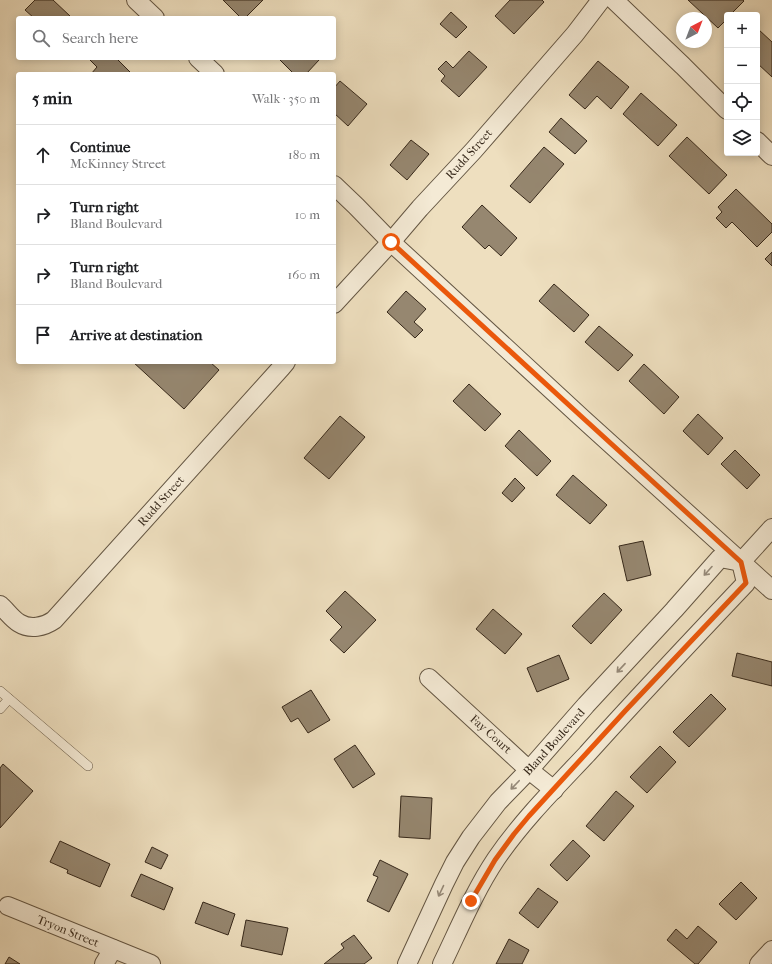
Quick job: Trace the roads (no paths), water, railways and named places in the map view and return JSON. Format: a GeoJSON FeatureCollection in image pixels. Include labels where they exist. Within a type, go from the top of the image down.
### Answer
{"type":"FeatureCollection","features":[{"type":"Feature","properties":{"kind":"street"},"geometry":{"type":"LineString","coordinates":[[136,0],[153,16]]}},
{"type":"Feature","properties":{"kind":"street","name":"Rudd Street"},"geometry":{"type":"LineString","coordinates":[[336,302],[474,150],[575,34],[601,0]]}},
{"type":"Feature","properties":{"kind":"street"},"geometry":{"type":"LineString","coordinates":[[614,0],[724,107]]}},
{"type":"Feature","properties":{"kind":"street"},"geometry":{"type":"LineString","coordinates":[[200,60],[213,72]]}},
{"type":"Feature","properties":{"kind":"street"},"geometry":{"type":"LineString","coordinates":[[760,144],[772,156]]}},
{"type":"Feature","properties":{"kind":"street"},"geometry":{"type":"LineString","coordinates":[[336,187],[391,242],[772,590]]}},
{"type":"Feature","properties":{"kind":"street","name":"Rudd Street"},"geometry":{"type":"LineString","coordinates":[[0,605],[19,623],[29,627],[47,625],[54,620],[284,364]]}},
{"type":"Feature","properties":{"kind":"street"},"geometry":{"type":"LineString","coordinates":[[741,562],[772,528]]}},
{"type":"Feature","properties":{"kind":"street","name":"Bland Boulevard"},"geometry":{"type":"LineString","coordinates":[[407,964],[455,862],[471,837],[498,802],[529,770],[720,558],[741,562]]}},
{"type":"Feature","properties":{"kind":"street"},"geometry":{"type":"LineString","coordinates":[[442,964],[471,901],[495,860],[518,830],[626,710],[746,583],[741,562]]}},
{"type":"Feature","properties":{"kind":"street","name":"Fay Court"},"geometry":{"type":"LineString","coordinates":[[429,678],[529,770],[554,790]]}},
{"type":"Feature","properties":{"kind":"street","name":"Tryon Street"},"geometry":{"type":"LineString","coordinates":[[8,906],[108,956],[151,964]]}},
{"type":"Feature","properties":{"kind":"street"},"geometry":{"type":"LineString","coordinates":[[759,964],[772,950]]}},
{"type":"Feature","properties":{"kind":"lane"},"geometry":{"type":"LineString","coordinates":[[0,691],[88,766]]}},
{"type":"Feature","properties":{"kind":"lane"},"geometry":{"type":"LineString","coordinates":[[0,709],[9,699]]}}]}
